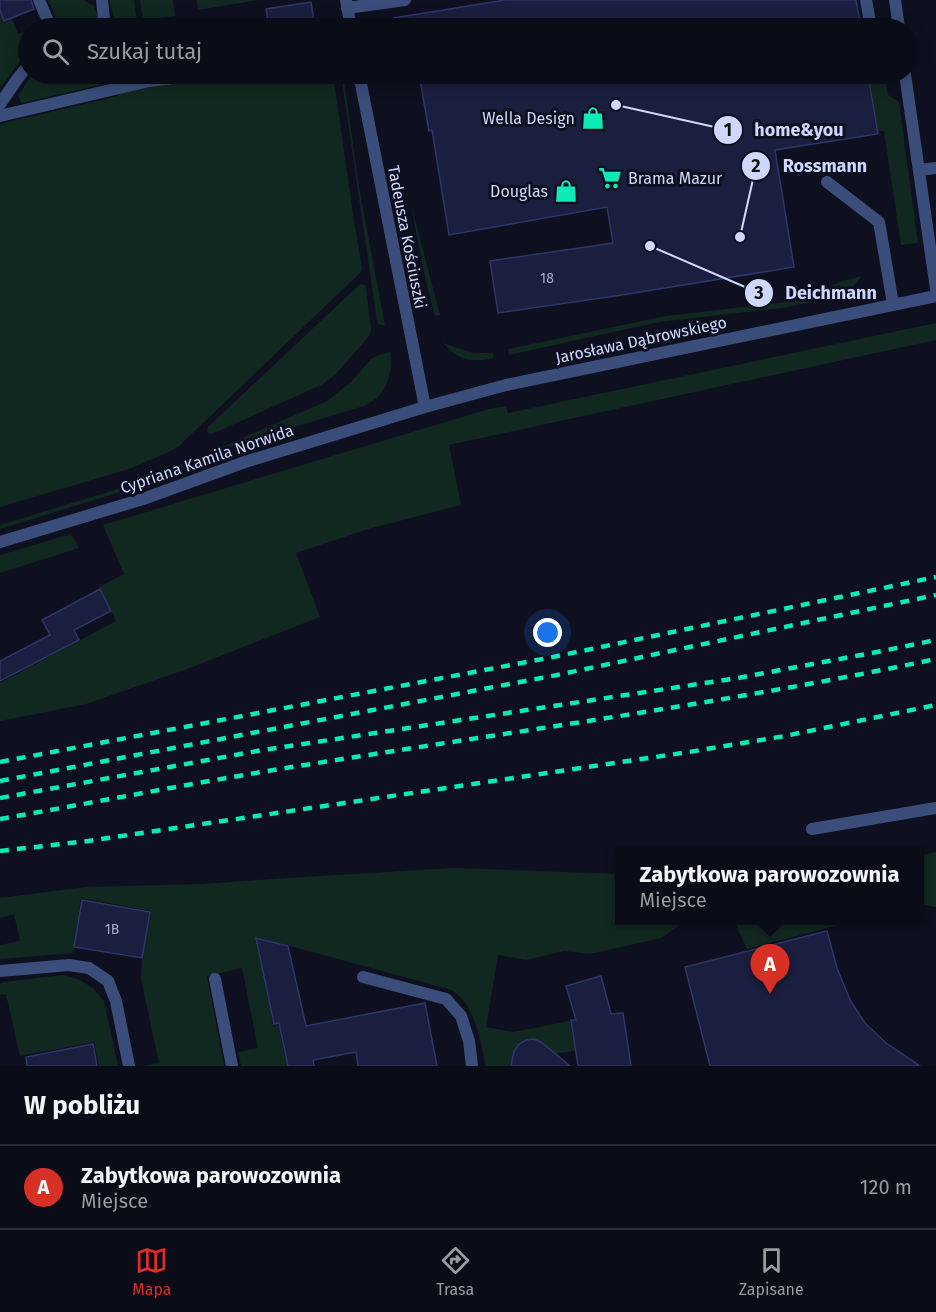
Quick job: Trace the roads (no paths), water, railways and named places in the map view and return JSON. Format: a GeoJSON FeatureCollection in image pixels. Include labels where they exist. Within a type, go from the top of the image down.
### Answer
{"type":"FeatureCollection","features":[{"type":"Feature","properties":{"kind":"street"},"geometry":{"type":"LineString","coordinates":[[39,0],[47,18]]}},
{"type":"Feature","properties":{"kind":"street"},"geometry":{"type":"LineString","coordinates":[[91,0],[103,4]]}},
{"type":"Feature","properties":{"kind":"street"},"geometry":{"type":"LineString","coordinates":[[347,4],[405,0]]}},
{"type":"Feature","properties":{"kind":"street"},"geometry":{"type":"LineString","coordinates":[[866,0],[869,18]]}},
{"type":"Feature","properties":{"kind":"street"},"geometry":{"type":"LineString","coordinates":[[895,0],[898,18]]}},
{"type":"Feature","properties":{"kind":"street"},"geometry":{"type":"LineString","coordinates":[[0,104],[18,78]]}},
{"type":"Feature","properties":{"kind":"street"},"geometry":{"type":"LineString","coordinates":[[0,116],[136,84]]}},
{"type":"Feature","properties":{"kind":"street","name":"Tadeusza Kościuszki"},"geometry":{"type":"LineString","coordinates":[[361,84],[425,407]]}},
{"type":"Feature","properties":{"kind":"street"},"geometry":{"type":"LineString","coordinates":[[906,84],[936,289]]}},
{"type":"Feature","properties":{"kind":"street"},"geometry":{"type":"LineString","coordinates":[[919,171],[936,168]]}},
{"type":"Feature","properties":{"kind":"street"},"geometry":{"type":"LineString","coordinates":[[827,182],[879,222],[893,304]]}},
{"type":"Feature","properties":{"kind":"street","name":"Jarosława Dąbrowskiego"},"geometry":{"type":"LineString","coordinates":[[425,407],[506,385],[936,296]]}},
{"type":"Feature","properties":{"kind":"street","name":"Cypriana Kamila Norwida"},"geometry":{"type":"LineString","coordinates":[[0,542],[143,499],[245,462],[425,407]]}},
{"type":"Feature","properties":{"kind":"street"},"geometry":{"type":"LineString","coordinates":[[812,830],[936,808]]}},
{"type":"Feature","properties":{"kind":"street"},"geometry":{"type":"LineString","coordinates":[[0,970],[69,965],[89,968],[108,981],[116,1001],[129,1066]]}},
{"type":"Feature","properties":{"kind":"street"},"geometry":{"type":"LineString","coordinates":[[363,977],[446,999],[461,1016],[469,1041],[472,1066]]}},
{"type":"Feature","properties":{"kind":"street"},"geometry":{"type":"LineString","coordinates":[[215,979],[232,1066]]}},
{"type":"Feature","properties":{"kind":"railway"},"geometry":{"type":"LineString","coordinates":[[0,762],[553,657],[936,577]]}},
{"type":"Feature","properties":{"kind":"railway"},"geometry":{"type":"LineString","coordinates":[[0,781],[557,675],[936,595]]}},
{"type":"Feature","properties":{"kind":"railway"},"geometry":{"type":"LineString","coordinates":[[0,798],[257,751],[738,678],[936,640]]}},
{"type":"Feature","properties":{"kind":"railway"},"geometry":{"type":"LineString","coordinates":[[0,819],[267,771],[700,703],[936,659]]}},
{"type":"Feature","properties":{"kind":"railway"},"geometry":{"type":"LineString","coordinates":[[0,851],[88,841],[689,752],[785,736],[936,705]]}},
{"type":"Feature","properties":{"kind":"place","name":"home&you"},"geometry":{"type":"Point","coordinates":[616,105]}},
{"type":"Feature","properties":{"kind":"place","name":"Wella Design"},"geometry":{"type":"Point","coordinates":[593,118]}},
{"type":"Feature","properties":{"kind":"place","name":"Brama Mazur"},"geometry":{"type":"Point","coordinates":[610,178]}},
{"type":"Feature","properties":{"kind":"place","name":"Douglas"},"geometry":{"type":"Point","coordinates":[566,191]}},
{"type":"Feature","properties":{"kind":"place","name":"Rossmann"},"geometry":{"type":"Point","coordinates":[740,237]}},
{"type":"Feature","properties":{"kind":"place","name":"Deichmann"},"geometry":{"type":"Point","coordinates":[650,246]}},
{"type":"Feature","properties":{"kind":"place","name":"Zabytkowa parowozownia"},"geometry":{"type":"Point","coordinates":[770,994]}}]}
